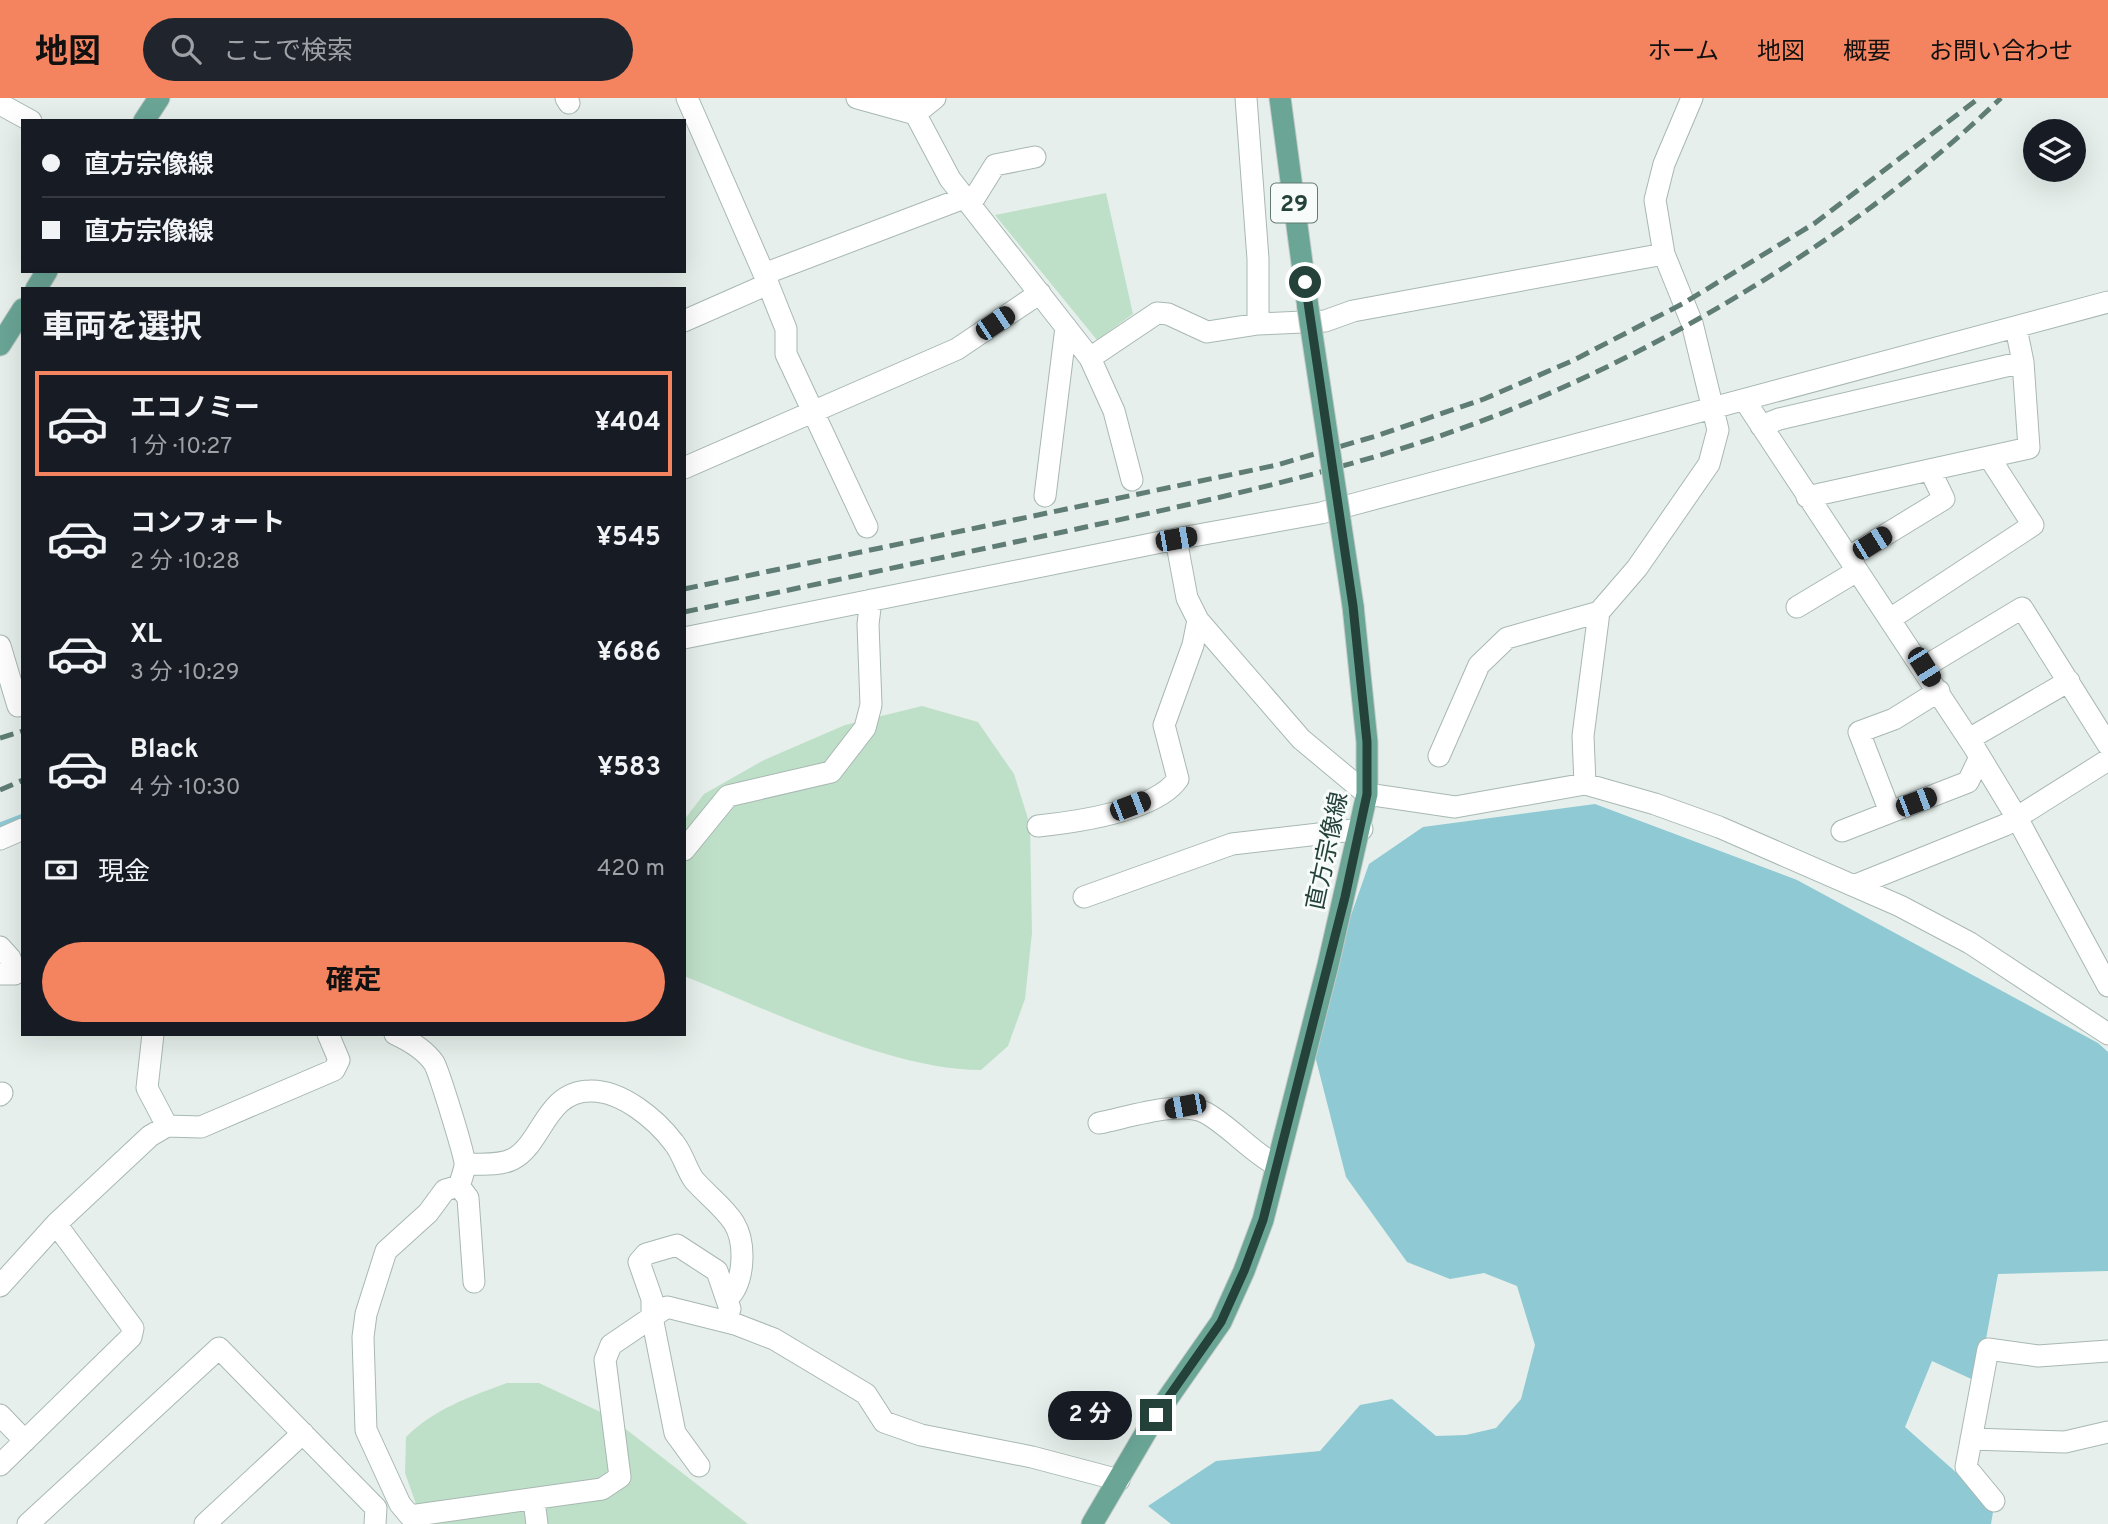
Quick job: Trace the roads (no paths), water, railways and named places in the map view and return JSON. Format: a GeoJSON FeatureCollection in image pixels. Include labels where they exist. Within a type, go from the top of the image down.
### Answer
{"type":"FeatureCollection","features":[{"type":"Feature","properties":{"kind":"main road"},"geometry":{"type":"LineString","coordinates":[[145,119],[159,98]]}},
{"type":"Feature","properties":{"kind":"main road","name":"直方宗像線"},"geometry":{"type":"LineString","coordinates":[[1092,1524],[1156,1415],[1221,1322],[1244,1271],[1263,1220],[1362,829],[1367,794],[1367,742],[1353,606],[1308,308],[1280,98]]}},
{"type":"Feature","properties":{"kind":"main road"},"geometry":{"type":"LineString","coordinates":[[0,345],[21,312]]}},
{"type":"Feature","properties":{"kind":"street"},"geometry":{"type":"LineString","coordinates":[[687,98],[786,329],[786,354],[867,527]]}},
{"type":"Feature","properties":{"kind":"street"},"geometry":{"type":"LineString","coordinates":[[857,98],[911,106],[935,98]]}},
{"type":"Feature","properties":{"kind":"street"},"geometry":{"type":"LineString","coordinates":[[1246,98],[1258,259],[1258,324]]}},
{"type":"Feature","properties":{"kind":"street"},"geometry":{"type":"LineString","coordinates":[[1439,756],[1479,665],[1507,638],[1599,612],[1637,568],[1709,464],[1718,430],[1714,408],[1692,323],[1664,254],[1655,200],[1664,164],[1692,98]]}},
{"type":"Feature","properties":{"kind":"street"},"geometry":{"type":"LineString","coordinates":[[0,104],[27,119]]}},
{"type":"Feature","properties":{"kind":"street"},"geometry":{"type":"LineString","coordinates":[[911,106],[950,180],[1090,358],[1114,411],[1132,480]]}},
{"type":"Feature","properties":{"kind":"street"},"geometry":{"type":"LineString","coordinates":[[686,320],[766,279],[967,201],[995,165],[1035,157]]}},
{"type":"Feature","properties":{"kind":"street"},"geometry":{"type":"LineString","coordinates":[[1090,358],[1144,319],[1157,313],[1168,314],[1207,332],[1258,324],[1325,321],[1353,311],[1664,254]]}},
{"type":"Feature","properties":{"kind":"street"},"geometry":{"type":"LineString","coordinates":[[686,467],[957,349],[1040,293]]}},
{"type":"Feature","properties":{"kind":"street"},"geometry":{"type":"LineString","coordinates":[[686,638],[1176,539],[1321,513],[2108,302]]}},
{"type":"Feature","properties":{"kind":"street"},"geometry":{"type":"LineString","coordinates":[[1045,496],[1066,327]]}},
{"type":"Feature","properties":{"kind":"street"},"geometry":{"type":"LineString","coordinates":[[1807,497],[2029,448],[2023,362],[2016,328]]}},
{"type":"Feature","properties":{"kind":"street"},"geometry":{"type":"LineString","coordinates":[[1761,426],[1779,419],[2023,362]]}},
{"type":"Feature","properties":{"kind":"street"},"geometry":{"type":"LineString","coordinates":[[1745,401],[1807,497],[1924,667],[2018,818],[2101,954],[2108,986]]}},
{"type":"Feature","properties":{"kind":"street"},"geometry":{"type":"LineString","coordinates":[[1890,620],[2034,525],[1989,457]]}},
{"type":"Feature","properties":{"kind":"street"},"geometry":{"type":"LineString","coordinates":[[1797,607],[1944,499],[1930,470]]}},
{"type":"Feature","properties":{"kind":"street"},"geometry":{"type":"LineString","coordinates":[[1176,539],[1187,597],[1198,620],[1301,739],[1367,794],[1455,807],[1585,784],[1719,827],[1856,885],[1970,943],[2108,1034]]}},
{"type":"Feature","properties":{"kind":"street"},"geometry":{"type":"LineString","coordinates":[[686,848],[728,796],[831,772],[865,728],[872,705],[869,624],[871,600]]}},
{"type":"Feature","properties":{"kind":"street"},"geometry":{"type":"LineString","coordinates":[[1924,667],[2022,608],[2108,745]]}},
{"type":"Feature","properties":{"kind":"street"},"geometry":{"type":"LineString","coordinates":[[1585,784],[1583,736],[1599,612]]}},
{"type":"Feature","properties":{"kind":"street"},"geometry":{"type":"LineString","coordinates":[[1038,826],[1090,821],[1170,792],[1178,779],[1164,725],[1193,645],[1198,620]]}},
{"type":"Feature","properties":{"kind":"street"},"geometry":{"type":"LineString","coordinates":[[0,646],[14,708]]}},
{"type":"Feature","properties":{"kind":"street"},"geometry":{"type":"LineString","coordinates":[[1842,831],[1968,782],[1974,748],[2069,681]]}},
{"type":"Feature","properties":{"kind":"street"},"geometry":{"type":"LineString","coordinates":[[1890,812],[1859,732],[1894,719],[1939,691]]}},
{"type":"Feature","properties":{"kind":"street"},"geometry":{"type":"LineString","coordinates":[[1856,885],[2018,818],[2108,760]]}},
{"type":"Feature","properties":{"kind":"street"},"geometry":{"type":"LineString","coordinates":[[1084,897],[1232,844],[1362,829]]}},
{"type":"Feature","properties":{"kind":"street"},"geometry":{"type":"LineString","coordinates":[[0,947],[10,958],[15,974],[0,974]]}},
{"type":"Feature","properties":{"kind":"street"},"geometry":{"type":"LineString","coordinates":[[153,1036],[147,1088],[167,1126]]}},
{"type":"Feature","properties":{"kind":"street"},"geometry":{"type":"LineString","coordinates":[[0,1286],[56,1224],[150,1136],[167,1126],[201,1127],[334,1070],[339,1060],[329,1036]]}},
{"type":"Feature","properties":{"kind":"street"},"geometry":{"type":"LineString","coordinates":[[399,1036],[433,1061],[448,1097],[451,1120],[466,1164],[459,1186]]}},
{"type":"Feature","properties":{"kind":"street"},"geometry":{"type":"LineString","coordinates":[[466,1164],[512,1160],[523,1153],[544,1119],[573,1094],[589,1090],[604,1093],[629,1104],[649,1116],[675,1143],[692,1177],[736,1226],[741,1273],[733,1293],[727,1298]]}},
{"type":"Feature","properties":{"kind":"street"},"geometry":{"type":"LineString","coordinates":[[1099,1123],[1185,1106],[1205,1112],[1259,1155],[1276,1165]]}},
{"type":"Feature","properties":{"kind":"street"},"geometry":{"type":"LineString","coordinates":[[459,1186],[468,1198],[474,1282]]}},
{"type":"Feature","properties":{"kind":"street"},"geometry":{"type":"LineString","coordinates":[[459,1186],[445,1190],[428,1213],[386,1251],[366,1314],[363,1337],[366,1430],[400,1504],[411,1520],[602,1489],[620,1477],[605,1360],[611,1345],[667,1307],[735,1324],[774,1339],[866,1394],[884,1422],[921,1435],[1032,1457],[1119,1480]]}},
{"type":"Feature","properties":{"kind":"street"},"geometry":{"type":"LineString","coordinates":[[0,1465],[131,1337],[132,1328],[56,1224]]}},
{"type":"Feature","properties":{"kind":"street"},"geometry":{"type":"LineString","coordinates":[[699,1466],[675,1433],[652,1317],[652,1299],[639,1262],[646,1254],[677,1245],[717,1272],[735,1324]]}},
{"type":"Feature","properties":{"kind":"street"},"geometry":{"type":"LineString","coordinates":[[28,1524],[219,1348],[376,1508],[375,1524]]}},
{"type":"Feature","properties":{"kind":"street"},"geometry":{"type":"LineString","coordinates":[[1994,1501],[1966,1467],[1988,1349],[2038,1356],[2108,1351]]}},
{"type":"Feature","properties":{"kind":"street"},"geometry":{"type":"LineString","coordinates":[[0,1415],[25,1441]]}},
{"type":"Feature","properties":{"kind":"street"},"geometry":{"type":"LineString","coordinates":[[1971,1439],[2065,1442],[2108,1432]]}},
{"type":"Feature","properties":{"kind":"street"},"geometry":{"type":"LineString","coordinates":[[205,1524],[303,1433]]}},
{"type":"Feature","properties":{"kind":"street"},"geometry":{"type":"LineString","coordinates":[[534,1501],[537,1524]]}},
{"type":"Feature","properties":{"kind":"water"},"geometry":{"type":"Polygon","coordinates":[[[1595,804],[1797,880],[2098,1043],[2108,1052],[2108,1271],[1998,1274],[1978,1382],[1932,1361],[1905,1427],[1994,1506],[1991,1524],[1171,1524],[1148,1506],[1216,1461],[1320,1451],[1360,1405],[1392,1399],[1436,1436],[1466,1435],[1496,1428],[1521,1399],[1535,1345],[1517,1286],[1484,1273],[1450,1279],[1407,1262],[1346,1177],[1313,1048],[1331,972],[1369,864],[1423,827],[1595,804]]]}},
{"type":"Feature","properties":{"kind":"waterway"},"geometry":{"type":"LineString","coordinates":[[0,825],[21,817]]}},
{"type":"Feature","properties":{"kind":"railway"},"geometry":{"type":"LineString","coordinates":[[686,589],[1277,465],[1376,436],[1484,399],[1574,360],[1684,303],[1815,223],[1979,98]]}},
{"type":"Feature","properties":{"kind":"railway"},"geometry":{"type":"LineString","coordinates":[[686,612],[1259,488],[1408,446],[1529,402],[1674,332],[1815,247],[1881,200],[2001,98]]}},
{"type":"Feature","properties":{"kind":"railway"},"geometry":{"type":"LineString","coordinates":[[0,738],[21,732]]}},
{"type":"Feature","properties":{"kind":"railway"},"geometry":{"type":"LineString","coordinates":[[0,790],[21,781]]}}]}
